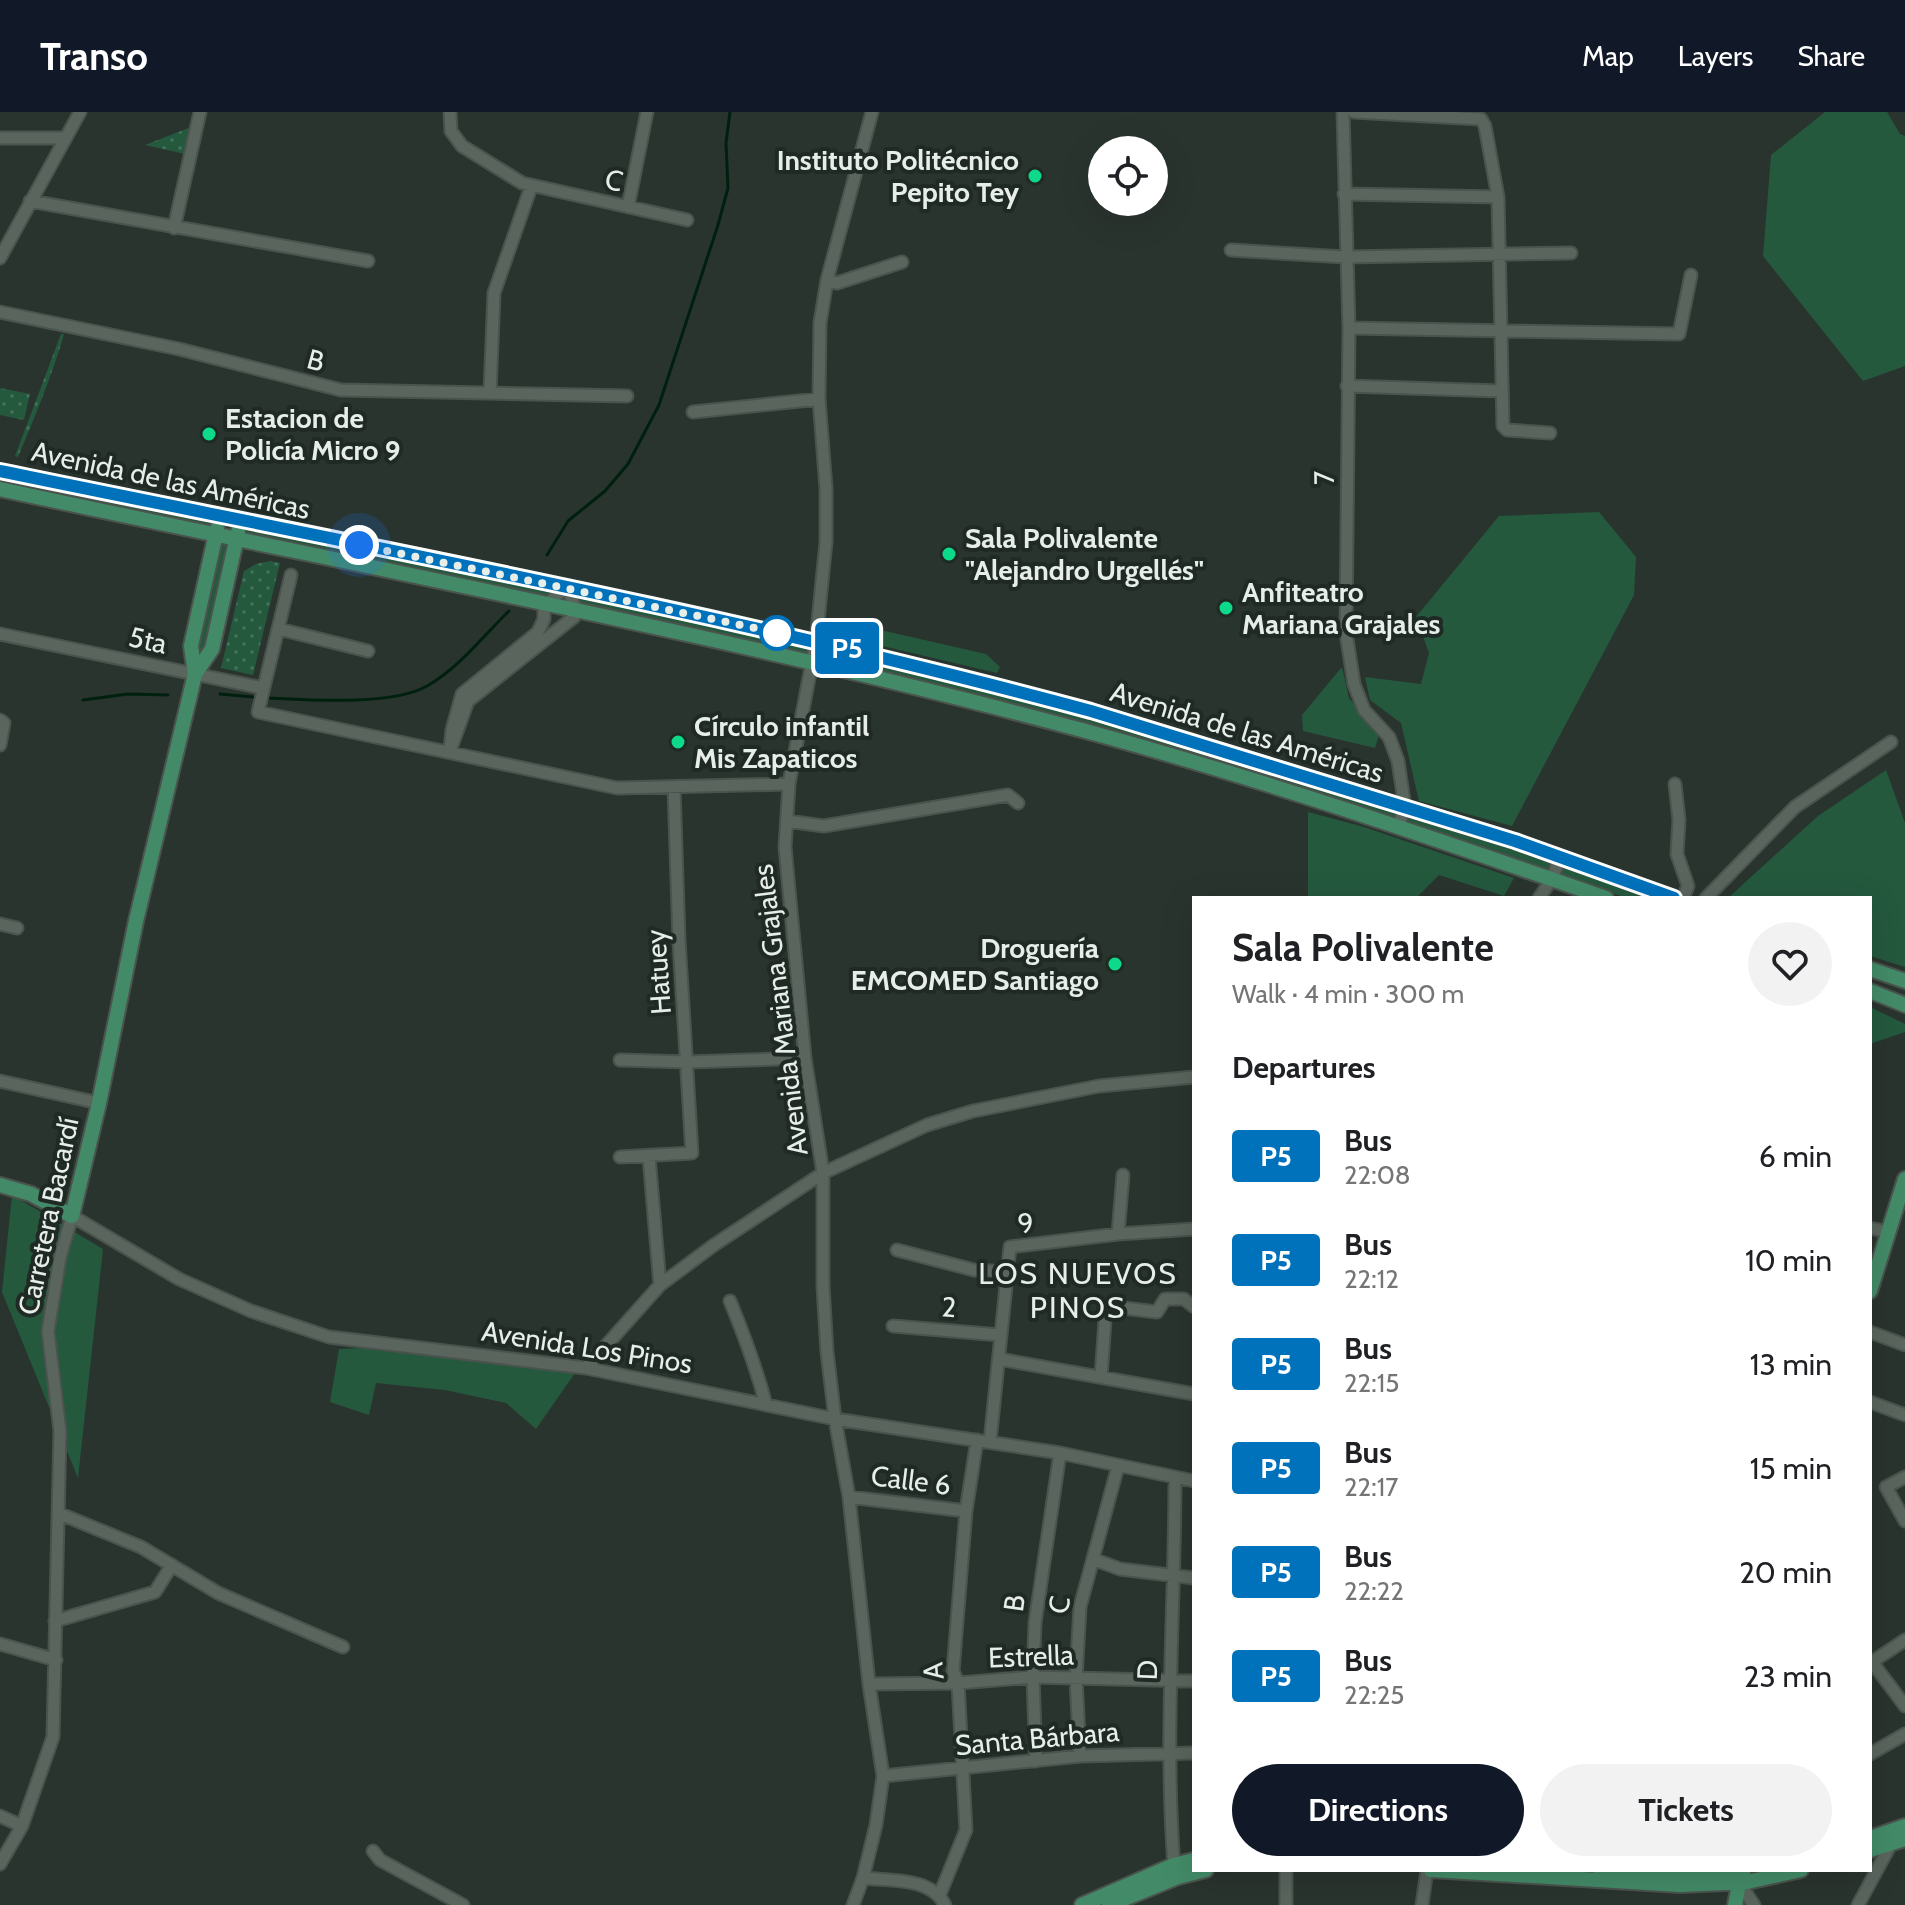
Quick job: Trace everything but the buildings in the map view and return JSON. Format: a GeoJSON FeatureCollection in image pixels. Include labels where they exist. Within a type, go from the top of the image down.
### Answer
{"type":"FeatureCollection","features":[{"type":"Feature","properties":{"kind":"main road","name":"Avenida de las Américas"},"geometry":{"type":"LineString","coordinates":[[0,471],[816,641],[1091,711],[1560,857],[1668,896]]}},
{"type":"Feature","properties":{"kind":"main road","name":"Avenida de las Américas"},"geometry":{"type":"LineString","coordinates":[[0,489],[811,662],[1084,730],[1398,827],[1600,896]]}},
{"type":"Feature","properties":{"kind":"main road","name":"Carretera Bacardí"},"geometry":{"type":"LineString","coordinates":[[195,674],[191,646],[220,517]]}},
{"type":"Feature","properties":{"kind":"main road","name":"Carretera Bacardí"},"geometry":{"type":"LineString","coordinates":[[72,1216],[99,1103],[136,921],[195,674],[212,649],[241,521]]}},
{"type":"Feature","properties":{"kind":"main road"},"geometry":{"type":"LineString","coordinates":[[1872,970],[1905,981]]}},
{"type":"Feature","properties":{"kind":"main road"},"geometry":{"type":"LineString","coordinates":[[1872,992],[1905,1005]]}},
{"type":"Feature","properties":{"kind":"main road"},"geometry":{"type":"LineString","coordinates":[[1872,1284],[1905,1179]]}},
{"type":"Feature","properties":{"kind":"main road","name":"Avenida Los Pinos"},"geometry":{"type":"LineString","coordinates":[[0,1185],[31,1194],[72,1216]]}},
{"type":"Feature","properties":{"kind":"main road"},"geometry":{"type":"LineString","coordinates":[[1872,1837],[1905,1826]]}},
{"type":"Feature","properties":{"kind":"main road"},"geometry":{"type":"LineString","coordinates":[[1872,1849],[1898,1842]]}},
{"type":"Feature","properties":{"kind":"main road"},"geometry":{"type":"LineString","coordinates":[[1082,1905],[1174,1865],[1192,1860]]}},
{"type":"Feature","properties":{"kind":"main road"},"geometry":{"type":"LineString","coordinates":[[1109,1905],[1198,1872]]}},
{"type":"Feature","properties":{"kind":"main road"},"geometry":{"type":"LineString","coordinates":[[1458,1872],[1602,1882],[1707,1883],[1741,1873]]}},
{"type":"Feature","properties":{"kind":"main road"},"geometry":{"type":"LineString","coordinates":[[1640,1872],[1761,1872]]}},
{"type":"Feature","properties":{"kind":"main road"},"geometry":{"type":"LineString","coordinates":[[1734,1905],[1741,1873]]}},
{"type":"Feature","properties":{"kind":"main road"},"geometry":{"type":"LineString","coordinates":[[1707,1883],[1723,1891],[1734,1905]]}},
{"type":"Feature","properties":{"kind":"street"},"geometry":{"type":"LineString","coordinates":[[0,258],[80,112]]}},
{"type":"Feature","properties":{"kind":"street"},"geometry":{"type":"LineString","coordinates":[[174,228],[200,112]]}},
{"type":"Feature","properties":{"kind":"street","name":"C"},"geometry":{"type":"LineString","coordinates":[[450,112],[451,131],[462,146],[531,187],[687,220]]}},
{"type":"Feature","properties":{"kind":"street"},"geometry":{"type":"LineString","coordinates":[[628,207],[647,112]]}},
{"type":"Feature","properties":{"kind":"street","name":"Avenida Mariana Grajales"},"geometry":{"type":"LineString","coordinates":[[853,1905],[876,1825],[883,1776],[869,1684],[849,1497],[835,1419],[823,1286],[823,1173],[805,1058],[785,847],[789,784],[816,641],[826,542],[826,488],[819,399],[820,323],[827,280],[872,112]]}},
{"type":"Feature","properties":{"kind":"street","name":"7"},"geometry":{"type":"LineString","coordinates":[[1343,112],[1349,328],[1347,646],[1354,684],[1364,710],[1389,737],[1398,761],[1405,808],[1398,827]]}},
{"type":"Feature","properties":{"kind":"street"},"geometry":{"type":"LineString","coordinates":[[1354,112],[1478,116],[1481,119],[1485,126],[1498,197],[1503,426],[1507,430],[1550,433]]}},
{"type":"Feature","properties":{"kind":"street"},"geometry":{"type":"LineString","coordinates":[[0,138],[65,138]]}},
{"type":"Feature","properties":{"kind":"street"},"geometry":{"type":"LineString","coordinates":[[490,392],[494,293],[531,187]]}},
{"type":"Feature","properties":{"kind":"street"},"geometry":{"type":"LineString","coordinates":[[1344,194],[1498,197]]}},
{"type":"Feature","properties":{"kind":"street"},"geometry":{"type":"LineString","coordinates":[[30,201],[368,261]]}},
{"type":"Feature","properties":{"kind":"street"},"geometry":{"type":"LineString","coordinates":[[1231,250],[1345,257],[1571,253]]}},
{"type":"Feature","properties":{"kind":"street"},"geometry":{"type":"LineString","coordinates":[[827,280],[837,283],[902,262]]}},
{"type":"Feature","properties":{"kind":"street"},"geometry":{"type":"LineString","coordinates":[[1349,328],[1679,334],[1691,275]]}},
{"type":"Feature","properties":{"kind":"street","name":"B"},"geometry":{"type":"LineString","coordinates":[[0,312],[179,349],[333,389],[627,396]]}},
{"type":"Feature","properties":{"kind":"street"},"geometry":{"type":"LineString","coordinates":[[1347,386],[1500,391]]}},
{"type":"Feature","properties":{"kind":"street"},"geometry":{"type":"LineString","coordinates":[[693,412],[819,399]]}},
{"type":"Feature","properties":{"kind":"street"},"geometry":{"type":"LineString","coordinates":[[291,575],[258,712],[617,788],[789,784]]}},
{"type":"Feature","properties":{"kind":"street"},"geometry":{"type":"LineString","coordinates":[[566,587],[577,611],[574,617],[468,701],[450,751],[462,694],[538,632],[544,619],[545,605],[566,587]]}},
{"type":"Feature","properties":{"kind":"street"},"geometry":{"type":"LineString","coordinates":[[279,629],[368,651]]}},
{"type":"Feature","properties":{"kind":"street","name":"5ta"},"geometry":{"type":"LineString","coordinates":[[0,634],[263,688]]}},
{"type":"Feature","properties":{"kind":"street"},"geometry":{"type":"LineString","coordinates":[[0,720],[4,723],[0,745]]}},
{"type":"Feature","properties":{"kind":"street"},"geometry":{"type":"LineString","coordinates":[[1708,896],[1795,807],[1891,742]]}},
{"type":"Feature","properties":{"kind":"street"},"geometry":{"type":"LineString","coordinates":[[1675,784],[1679,820],[1677,854],[1688,886],[1684,896]]}},
{"type":"Feature","properties":{"kind":"street","name":"Hatuey"},"geometry":{"type":"LineString","coordinates":[[649,1157],[692,1153],[679,940],[674,788]]}},
{"type":"Feature","properties":{"kind":"street"},"geometry":{"type":"LineString","coordinates":[[787,821],[824,826],[1008,795],[1018,803]]}},
{"type":"Feature","properties":{"kind":"street"},"geometry":{"type":"LineString","coordinates":[[1540,896],[1552,879],[1560,857]]}},
{"type":"Feature","properties":{"kind":"street"},"geometry":{"type":"LineString","coordinates":[[0,924],[17,928]]}},
{"type":"Feature","properties":{"kind":"street"},"geometry":{"type":"LineString","coordinates":[[620,1060],[688,1062],[805,1058]]}},
{"type":"Feature","properties":{"kind":"street"},"geometry":{"type":"LineString","coordinates":[[586,1368],[660,1285],[823,1173],[927,1125],[973,1111],[1099,1086],[1192,1077]]}},
{"type":"Feature","properties":{"kind":"street"},"geometry":{"type":"LineString","coordinates":[[0,1081],[99,1103]]}},
{"type":"Feature","properties":{"kind":"street"},"geometry":{"type":"LineString","coordinates":[[620,1157],[649,1157],[660,1285]]}},
{"type":"Feature","properties":{"kind":"street"},"geometry":{"type":"LineString","coordinates":[[1118,1234],[1123,1175]]}},
{"type":"Feature","properties":{"kind":"street","name":"Avenida Los Pinos"},"geometry":{"type":"LineString","coordinates":[[72,1216],[179,1279],[251,1311],[329,1337],[586,1368],[835,1419],[1060,1453],[1192,1481]]}},
{"type":"Feature","properties":{"kind":"street","name":"Carretera Bacardí"},"geometry":{"type":"LineString","coordinates":[[0,1864],[22,1826],[53,1737],[60,1431],[48,1331],[60,1258],[72,1216]]}},
{"type":"Feature","properties":{"kind":"street"},"geometry":{"type":"LineString","coordinates":[[1872,1228],[1888,1232]]}},
{"type":"Feature","properties":{"kind":"street","name":"9"},"geometry":{"type":"LineString","coordinates":[[990,1442],[1010,1247],[1192,1229]]}},
{"type":"Feature","properties":{"kind":"street"},"geometry":{"type":"LineString","coordinates":[[897,1250],[974,1270],[1006,1272]]}},
{"type":"Feature","properties":{"kind":"street"},"geometry":{"type":"LineString","coordinates":[[1101,1377],[1106,1306],[1157,1312],[1165,1299],[1184,1299],[1192,1305]]}},
{"type":"Feature","properties":{"kind":"street"},"geometry":{"type":"LineString","coordinates":[[730,1301],[759,1375],[766,1405]]}},
{"type":"Feature","properties":{"kind":"street","name":"2"},"geometry":{"type":"LineString","coordinates":[[893,1326],[1000,1335]]}},
{"type":"Feature","properties":{"kind":"street"},"geometry":{"type":"LineString","coordinates":[[1872,1333],[1905,1345]]}},
{"type":"Feature","properties":{"kind":"street"},"geometry":{"type":"LineString","coordinates":[[999,1359],[1192,1394]]}},
{"type":"Feature","properties":{"kind":"street"},"geometry":{"type":"LineString","coordinates":[[1872,1403],[1905,1415]]}},
{"type":"Feature","properties":{"kind":"street","name":"A"},"geometry":{"type":"LineString","coordinates":[[942,1900],[966,1830],[958,1683],[953,1671],[966,1511],[977,1440]]}},
{"type":"Feature","properties":{"kind":"street","name":"B"},"geometry":{"type":"LineString","coordinates":[[1036,1761],[1035,1623],[1060,1453]]}},
{"type":"Feature","properties":{"kind":"street","name":"C"},"geometry":{"type":"LineString","coordinates":[[1080,1756],[1076,1678],[1080,1607],[1118,1466]]}},
{"type":"Feature","properties":{"kind":"street"},"geometry":{"type":"LineString","coordinates":[[1905,1477],[1886,1487],[1905,1521]]}},
{"type":"Feature","properties":{"kind":"street","name":"D"},"geometry":{"type":"LineString","coordinates":[[1174,1865],[1168,1753],[1175,1576],[1175,1478]]}},
{"type":"Feature","properties":{"kind":"street","name":"Calle 6"},"geometry":{"type":"LineString","coordinates":[[849,1497],[966,1511]]}},
{"type":"Feature","properties":{"kind":"street"},"geometry":{"type":"LineString","coordinates":[[58,1513],[141,1547],[218,1593],[343,1647]]}},
{"type":"Feature","properties":{"kind":"street"},"geometry":{"type":"LineString","coordinates":[[1093,1559],[1120,1569],[1192,1578]]}},
{"type":"Feature","properties":{"kind":"street"},"geometry":{"type":"LineString","coordinates":[[55,1621],[155,1592],[172,1565]]}},
{"type":"Feature","properties":{"kind":"street"},"geometry":{"type":"LineString","coordinates":[[1905,1640],[1872,1662],[1905,1706]]}},
{"type":"Feature","properties":{"kind":"street"},"geometry":{"type":"LineString","coordinates":[[0,1644],[56,1660]]}},
{"type":"Feature","properties":{"kind":"street","name":"Estrella"},"geometry":{"type":"LineString","coordinates":[[869,1684],[958,1683],[1033,1677],[1192,1681]]}},
{"type":"Feature","properties":{"kind":"street"},"geometry":{"type":"LineString","coordinates":[[1872,1753],[1905,1734]]}},
{"type":"Feature","properties":{"kind":"street","name":"Santa Bárbara"},"geometry":{"type":"LineString","coordinates":[[883,1776],[1080,1756],[1192,1753]]}},
{"type":"Feature","properties":{"kind":"street"},"geometry":{"type":"LineString","coordinates":[[0,1816],[22,1826]]}},
{"type":"Feature","properties":{"kind":"street"},"geometry":{"type":"LineString","coordinates":[[1858,1905],[1898,1842]]}},
{"type":"Feature","properties":{"kind":"street"},"geometry":{"type":"LineString","coordinates":[[373,1851],[380,1860],[463,1905]]}},
{"type":"Feature","properties":{"kind":"street"},"geometry":{"type":"LineString","coordinates":[[1286,1872],[1286,1905]]}},
{"type":"Feature","properties":{"kind":"street"},"geometry":{"type":"LineString","coordinates":[[1422,1905],[1429,1872]]}},
{"type":"Feature","properties":{"kind":"street"},"geometry":{"type":"LineString","coordinates":[[1741,1873],[1754,1905]]}},
{"type":"Feature","properties":{"kind":"street"},"geometry":{"type":"LineString","coordinates":[[863,1878],[922,1885],[942,1900]]}},
{"type":"Feature","properties":{"kind":"green space"},"geometry":{"type":"Polygon","coordinates":[[[1825,112],[1887,112],[1900,134],[1905,136],[1905,366],[1863,381],[1763,256],[1771,155],[1825,112]]]}},
{"type":"Feature","properties":{"kind":"green space"},"geometry":{"type":"Polygon","coordinates":[[[191,127],[185,154],[145,145],[191,127]]]}},
{"type":"Feature","properties":{"kind":"green space"},"geometry":{"type":"Polygon","coordinates":[[[61,334],[64,334],[49,381],[18,457],[15,456],[61,334]]]}},
{"type":"Feature","properties":{"kind":"green space"},"geometry":{"type":"Polygon","coordinates":[[[0,388],[30,394],[24,420],[0,415],[0,388]]]}},
{"type":"Feature","properties":{"kind":"green space"},"geometry":{"type":"Polygon","coordinates":[[[0,477],[212,522],[211,528],[0,484],[0,477]]]}},
{"type":"Feature","properties":{"kind":"green space"},"geometry":{"type":"Polygon","coordinates":[[[1599,512],[1636,557],[1634,595],[1512,826],[1419,801],[1401,723],[1370,700],[1365,677],[1421,684],[1429,653],[1416,617],[1499,516],[1599,512]]]}},
{"type":"Feature","properties":{"kind":"green space"},"geometry":{"type":"Polygon","coordinates":[[[246,528],[555,591],[546,599],[244,535],[246,528]]]}},
{"type":"Feature","properties":{"kind":"green space"},"geometry":{"type":"Polygon","coordinates":[[[221,543],[229,544],[205,646],[199,656],[198,645],[221,543]]]}},
{"type":"Feature","properties":{"kind":"green space"},"geometry":{"type":"Polygon","coordinates":[[[270,561],[280,563],[253,675],[221,668],[244,571],[270,561]]]}},
{"type":"Feature","properties":{"kind":"green space"},"geometry":{"type":"Polygon","coordinates":[[[575,595],[809,646],[807,655],[580,606],[575,595]]]}},
{"type":"Feature","properties":{"kind":"green space"},"geometry":{"type":"Polygon","coordinates":[[[867,629],[986,654],[1000,667],[997,673],[857,640],[859,634],[867,629]]]}},
{"type":"Feature","properties":{"kind":"green space"},"geometry":{"type":"Polygon","coordinates":[[[821,648],[1056,707],[1399,812],[1397,820],[819,658],[821,648]]]}},
{"type":"Feature","properties":{"kind":"green space"},"geometry":{"type":"Polygon","coordinates":[[[1342,667],[1349,698],[1379,735],[1375,748],[1303,731],[1302,715],[1342,667]]]}},
{"type":"Feature","properties":{"kind":"green space"},"geometry":{"type":"Polygon","coordinates":[[[1886,770],[1905,823],[1905,967],[1872,957],[1872,896],[1730,896],[1818,816],[1886,770]]]}},
{"type":"Feature","properties":{"kind":"green space"},"geometry":{"type":"Polygon","coordinates":[[[1308,812],[1364,827],[1514,878],[1504,896],[1439,875],[1418,896],[1308,896],[1308,812]]]}},
{"type":"Feature","properties":{"kind":"green space"},"geometry":{"type":"Polygon","coordinates":[[[1407,814],[1553,861],[1550,871],[1404,822],[1407,814]]]}},
{"type":"Feature","properties":{"kind":"green space"},"geometry":{"type":"Polygon","coordinates":[[[1561,864],[1650,896],[1620,896],[1558,874],[1561,864]]]}},
{"type":"Feature","properties":{"kind":"green space"},"geometry":{"type":"Polygon","coordinates":[[[1872,1008],[1905,1024],[1905,1032],[1872,1043],[1872,1008]]]}},
{"type":"Feature","properties":{"kind":"green space"},"geometry":{"type":"Polygon","coordinates":[[[12,1195],[103,1249],[78,1478],[2,1292],[12,1195]]]}},
{"type":"Feature","properties":{"kind":"green space"},"geometry":{"type":"Polygon","coordinates":[[[363,1348],[575,1373],[536,1429],[506,1403],[445,1390],[376,1383],[369,1415],[330,1402],[339,1349],[363,1348]]]}},
{"type":"Feature","properties":{"kind":"waterway"},"geometry":{"type":"LineString","coordinates":[[547,555],[568,521],[605,491],[628,464],[659,405],[728,188],[726,143],[730,112]]}},
{"type":"Feature","properties":{"kind":"waterway"},"geometry":{"type":"LineString","coordinates":[[269,698],[350,700],[393,697],[412,692],[450,670],[509,611]]}},
{"type":"Feature","properties":{"kind":"waterway"},"geometry":{"type":"LineString","coordinates":[[83,700],[128,694],[168,695]]}},
{"type":"Feature","properties":{"kind":"waterway"},"geometry":{"type":"LineString","coordinates":[[220,694],[253,697]]}},
{"type":"Feature","properties":{"kind":"bus line","name":"P5"},"geometry":{"type":"LineString","coordinates":[[0,471],[816,641],[1022,692],[1515,841],[1668,896]]}},
{"type":"Feature","properties":{"kind":"place","name":"Instituto Politécnico Pepito Tey"},"geometry":{"type":"Point","coordinates":[1035,176]}},
{"type":"Feature","properties":{"kind":"place","name":"Estacion de Policía Micro 9"},"geometry":{"type":"Point","coordinates":[209,434]}},
{"type":"Feature","properties":{"kind":"place","name":"Sala Polivalente \"Alejandro Urgellés\""},"geometry":{"type":"Point","coordinates":[949,554]}},
{"type":"Feature","properties":{"kind":"place","name":"Anfiteatro Mariana Grajales"},"geometry":{"type":"Point","coordinates":[1226,608]}},
{"type":"Feature","properties":{"kind":"place","name":"Círculo infantil Mis Zapaticos"},"geometry":{"type":"Point","coordinates":[678,742]}},
{"type":"Feature","properties":{"kind":"place","name":"Droguería EMCOMED Santiago"},"geometry":{"type":"Point","coordinates":[1115,964]}},
{"type":"Feature","properties":{"kind":"district","name":"LOS NUEVOS PINOS"},"geometry":{"type":"Point","coordinates":[1078,1291]}},
{"type":"Feature","properties":{"kind":"route"},"geometry":{"type":"LineString","coordinates":[[359,545],[784,634],[777,633]]}}]}
